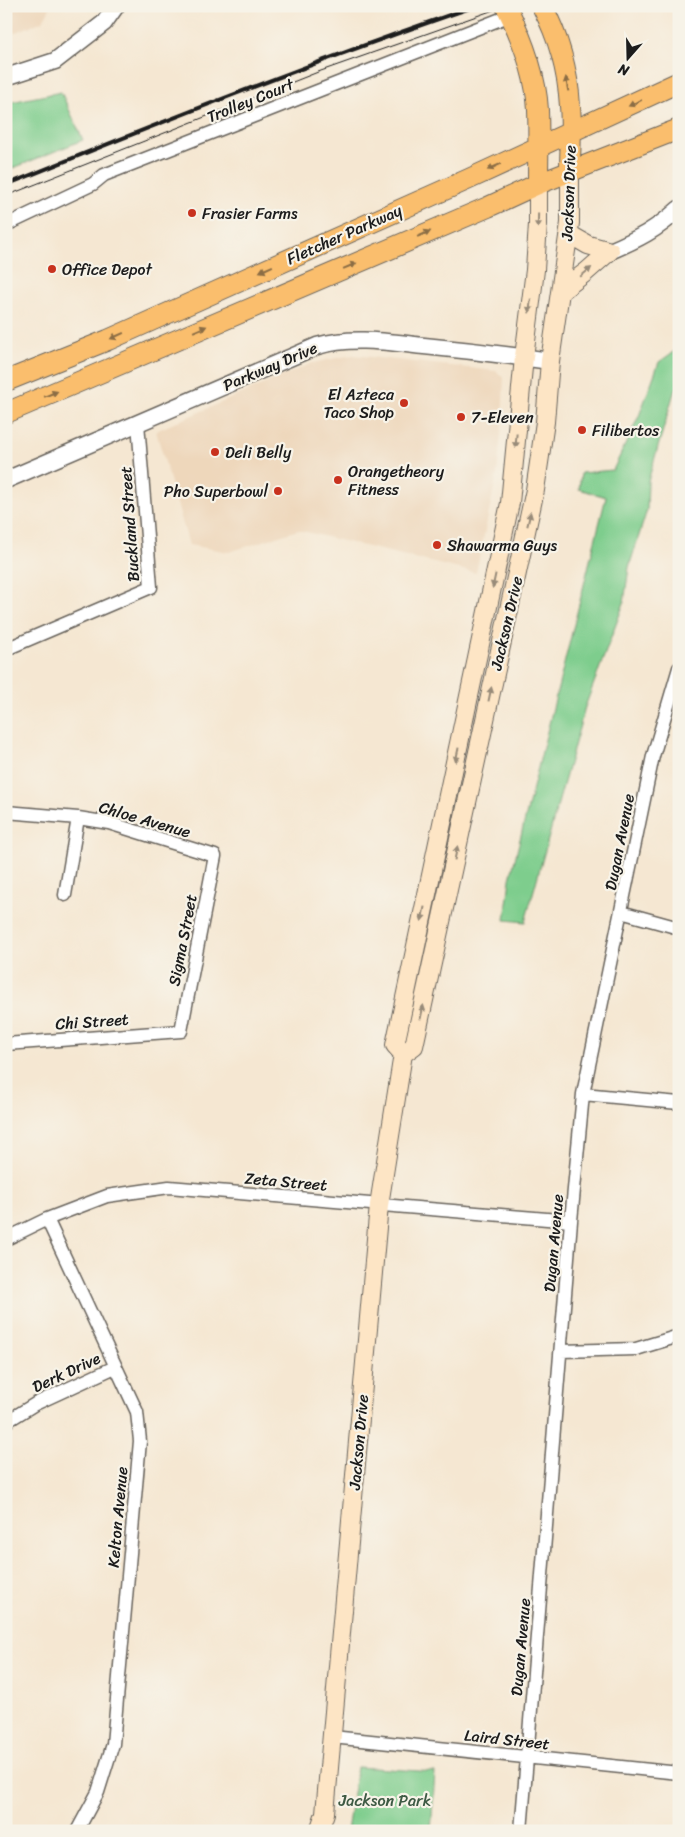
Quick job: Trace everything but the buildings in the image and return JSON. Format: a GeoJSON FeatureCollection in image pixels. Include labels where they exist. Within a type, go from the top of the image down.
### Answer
{"type":"FeatureCollection","features":[{"type":"Feature","properties":{"kind":"main road","name":"Jackson Drive"},"geometry":{"type":"LineString","coordinates":[[319,1831],[325,1813],[379,1205],[403,1054],[414,1046],[535,490],[545,422],[550,361],[569,234],[570,104],[563,64],[552,25],[542,6]]}},
{"type":"Feature","properties":{"kind":"main road","name":"Jackson Drive"},"geometry":{"type":"LineString","coordinates":[[403,1054],[395,1044],[510,503],[534,270],[538,224],[538,108],[531,72],[519,32],[508,11]]}},
{"type":"Feature","properties":{"kind":"main road","name":"Fletcher Parkway"},"geometry":{"type":"LineString","coordinates":[[6,382],[108,340],[679,82]]}},
{"type":"Feature","properties":{"kind":"main road","name":"Fletcher Parkway"},"geometry":{"type":"LineString","coordinates":[[6,413],[108,371],[170,342],[538,184],[679,129]]}},
{"type":"Feature","properties":{"kind":"main road"},"geometry":{"type":"LineString","coordinates":[[569,234],[588,245],[610,251]]}},
{"type":"Feature","properties":{"kind":"main road"},"geometry":{"type":"LineString","coordinates":[[560,292],[610,251]]}},
{"type":"Feature","properties":{"kind":"street"},"geometry":{"type":"LineString","coordinates":[[6,77],[55,60],[104,23],[116,6]]}},
{"type":"Feature","properties":{"kind":"street","name":"Trolley Court"},"geometry":{"type":"LineString","coordinates":[[6,225],[93,184],[104,176],[508,11]]}},
{"type":"Feature","properties":{"kind":"street"},"geometry":{"type":"LineString","coordinates":[[610,251],[660,226],[679,210]]}},
{"type":"Feature","properties":{"kind":"street","name":"Parkway Drive"},"geometry":{"type":"LineString","coordinates":[[6,480],[316,346],[334,341],[359,339],[550,361]]}},
{"type":"Feature","properties":{"kind":"street","name":"Buckland Street"},"geometry":{"type":"LineString","coordinates":[[6,649],[151,588],[138,423]]}},
{"type":"Feature","properties":{"kind":"street","name":"Dugan Avenue"},"geometry":{"type":"LineString","coordinates":[[520,1831],[583,1094],[653,756],[679,668]]}},
{"type":"Feature","properties":{"kind":"street","name":"Chloe Avenue"},"geometry":{"type":"LineString","coordinates":[[6,812],[78,818],[109,823],[215,856]]}},
{"type":"Feature","properties":{"kind":"street"},"geometry":{"type":"LineString","coordinates":[[65,895],[78,818]]}},
{"type":"Feature","properties":{"kind":"street","name":"Sigma Street"},"geometry":{"type":"LineString","coordinates":[[181,1030],[215,856]]}},
{"type":"Feature","properties":{"kind":"street"},"geometry":{"type":"LineString","coordinates":[[621,912],[679,928]]}},
{"type":"Feature","properties":{"kind":"street","name":"Chi Street"},"geometry":{"type":"LineString","coordinates":[[6,1044],[181,1030]]}},
{"type":"Feature","properties":{"kind":"street"},"geometry":{"type":"LineString","coordinates":[[583,1094],[679,1103]]}},
{"type":"Feature","properties":{"kind":"street","name":"Zeta Street"},"geometry":{"type":"LineString","coordinates":[[6,1239],[47,1219],[107,1196],[169,1188],[571,1220]]}},
{"type":"Feature","properties":{"kind":"street","name":"Kelton Avenue"},"geometry":{"type":"LineString","coordinates":[[47,1219],[137,1412],[140,1442],[113,1744],[98,1792],[77,1831]]}},
{"type":"Feature","properties":{"kind":"street"},"geometry":{"type":"LineString","coordinates":[[561,1351],[636,1349],[679,1336]]}},
{"type":"Feature","properties":{"kind":"street","name":"Derk Drive"},"geometry":{"type":"LineString","coordinates":[[6,1422],[29,1407],[115,1367]]}},
{"type":"Feature","properties":{"kind":"street","name":"Laird Street"},"geometry":{"type":"LineString","coordinates":[[332,1737],[679,1773]]}},
{"type":"Feature","properties":{"kind":"shaded area"},"geometry":{"type":"Polygon","coordinates":[[[6,6],[51,6],[43,21],[6,36],[6,6]]]}},
{"type":"Feature","properties":{"kind":"shaded area"},"geometry":{"type":"Polygon","coordinates":[[[353,355],[496,371],[504,378],[497,474],[476,573],[298,530],[229,552],[189,545],[156,431],[312,363],[353,355]]]}},
{"type":"Feature","properties":{"kind":"green space"},"geometry":{"type":"Polygon","coordinates":[[[61,92],[83,140],[6,171],[6,103],[61,92]]]}},
{"type":"Feature","properties":{"kind":"green space"},"geometry":{"type":"Polygon","coordinates":[[[679,348],[679,386],[675,389],[648,481],[647,510],[629,567],[624,603],[585,707],[525,922],[505,920],[510,879],[606,497],[579,489],[581,473],[613,470],[639,416],[659,362],[679,348]]]}},
{"type":"Feature","properties":{"kind":"green space","name":"Jackson Park"},"geometry":{"type":"Polygon","coordinates":[[[357,1767],[435,1772],[431,1831],[347,1831],[357,1767]]]}},
{"type":"Feature","properties":{"kind":"tram line"},"geometry":{"type":"LineString","coordinates":[[6,196],[318,72],[505,6]]}},
{"type":"Feature","properties":{"kind":"railway"},"geometry":{"type":"LineString","coordinates":[[6,185],[299,70],[476,6]]}},
{"type":"Feature","properties":{"kind":"place","name":"Frasier Farms"},"geometry":{"type":"Point","coordinates":[192,213]}},
{"type":"Feature","properties":{"kind":"place","name":"Office Depot"},"geometry":{"type":"Point","coordinates":[52,269]}},
{"type":"Feature","properties":{"kind":"place","name":"El Azteca Taco Shop"},"geometry":{"type":"Point","coordinates":[404,403]}},
{"type":"Feature","properties":{"kind":"place","name":"7-Eleven"},"geometry":{"type":"Point","coordinates":[461,417]}},
{"type":"Feature","properties":{"kind":"place","name":"Filibertos"},"geometry":{"type":"Point","coordinates":[582,430]}},
{"type":"Feature","properties":{"kind":"place","name":"Deli Belly"},"geometry":{"type":"Point","coordinates":[215,452]}},
{"type":"Feature","properties":{"kind":"place","name":"Orangetheory Fitness"},"geometry":{"type":"Point","coordinates":[338,480]}},
{"type":"Feature","properties":{"kind":"place","name":"Pho Superbowl"},"geometry":{"type":"Point","coordinates":[278,491]}},
{"type":"Feature","properties":{"kind":"place","name":"Shawarma Guys"},"geometry":{"type":"Point","coordinates":[437,545]}}]}
